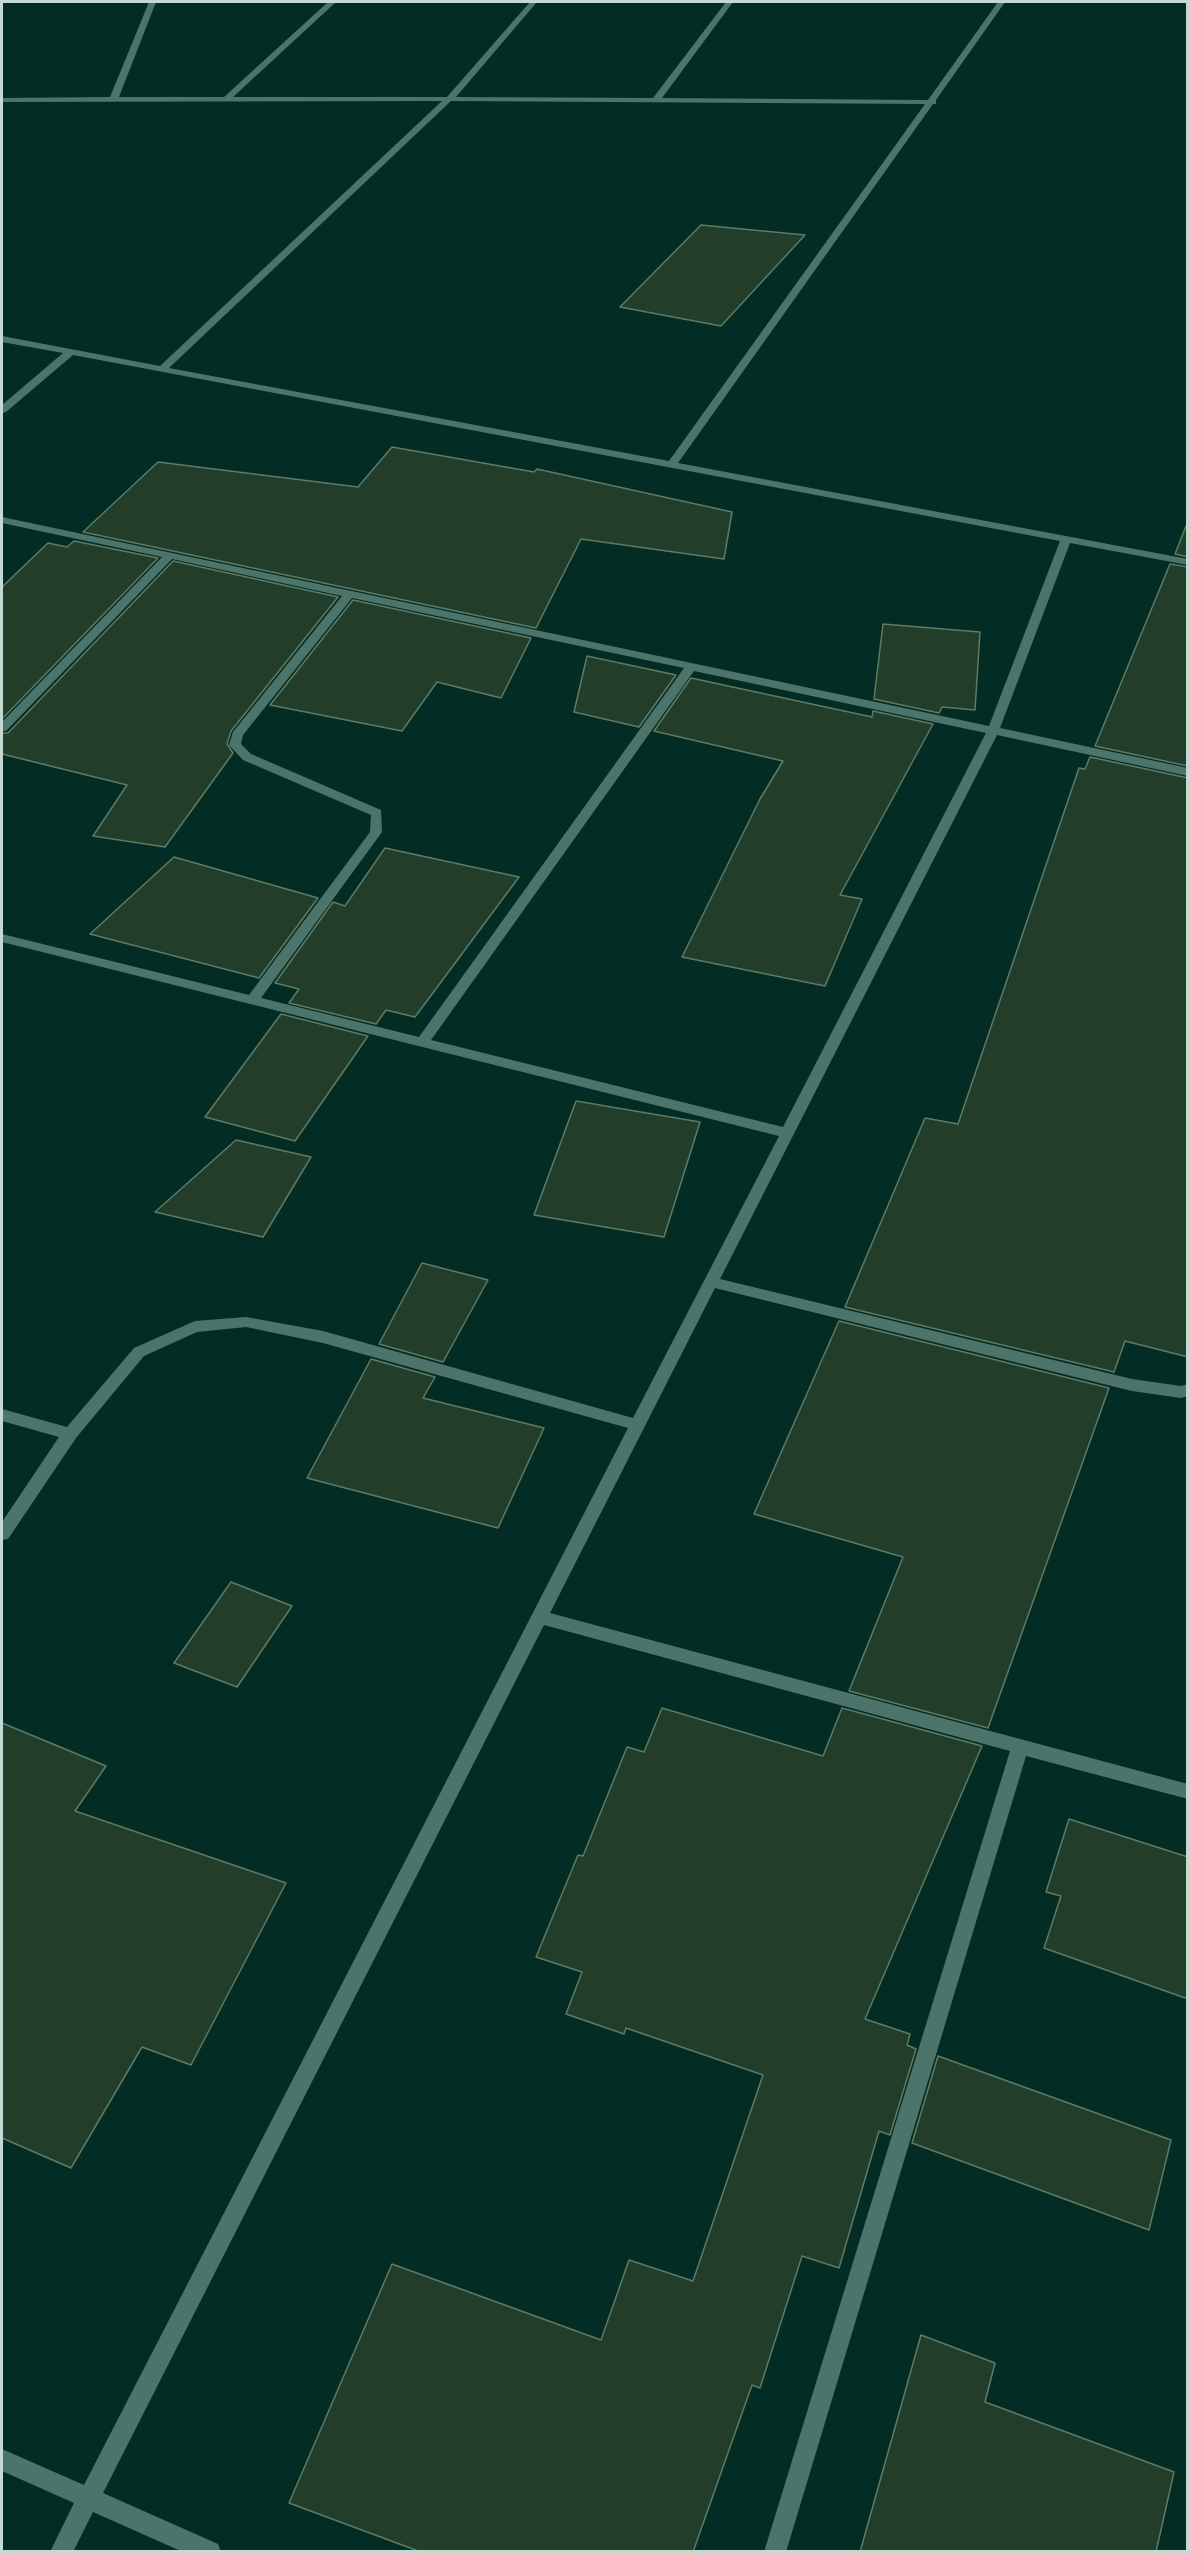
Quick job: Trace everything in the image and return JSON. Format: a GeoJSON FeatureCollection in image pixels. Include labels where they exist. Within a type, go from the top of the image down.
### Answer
{"type":"FeatureCollection","features":[{"type":"Feature","properties":{"kind":"street"},"geometry":{"type":"LineString","coordinates":[[113,101],[152,2]]}},
{"type":"Feature","properties":{"kind":"street"},"geometry":{"type":"LineString","coordinates":[[224,101],[332,2]]}},
{"type":"Feature","properties":{"kind":"street"},"geometry":{"type":"LineString","coordinates":[[162,369],[449,99],[534,2]]}},
{"type":"Feature","properties":{"kind":"street"},"geometry":{"type":"LineString","coordinates":[[656,100],[730,2]]}},
{"type":"Feature","properties":{"kind":"street"},"geometry":{"type":"LineString","coordinates":[[672,464],[933,102],[1002,2]]}},
{"type":"Feature","properties":{"kind":"street"},"geometry":{"type":"LineString","coordinates":[[2,100],[449,99],[933,102]]}},
{"type":"Feature","properties":{"kind":"street"},"geometry":{"type":"LineString","coordinates":[[2,339],[1188,562]]}},
{"type":"Feature","properties":{"kind":"street"},"geometry":{"type":"LineString","coordinates":[[2,410],[71,352]]}},
{"type":"Feature","properties":{"kind":"street"},"geometry":{"type":"LineString","coordinates":[[2,520],[1188,772]]}},
{"type":"Feature","properties":{"kind":"street"},"geometry":{"type":"LineString","coordinates":[[61,2552],[993,731],[1067,538]]}},
{"type":"Feature","properties":{"kind":"street"},"geometry":{"type":"LineString","coordinates":[[2,728],[169,556]]}},
{"type":"Feature","properties":{"kind":"street"},"geometry":{"type":"LineString","coordinates":[[252,1001],[376,832],[377,813],[247,757],[235,745],[237,735],[349,594]]}},
{"type":"Feature","properties":{"kind":"street"},"geometry":{"type":"LineString","coordinates":[[422,1043],[691,667]]}},
{"type":"Feature","properties":{"kind":"street"},"geometry":{"type":"LineString","coordinates":[[2,938],[788,1133]]}},
{"type":"Feature","properties":{"kind":"street"},"geometry":{"type":"LineString","coordinates":[[711,1282],[1132,1385],[1181,1392],[1188,1390]]}},
{"type":"Feature","properties":{"kind":"street"},"geometry":{"type":"LineString","coordinates":[[2,1534],[70,1434],[139,1352],[195,1327],[246,1322],[323,1337],[638,1425]]}},
{"type":"Feature","properties":{"kind":"street"},"geometry":{"type":"LineString","coordinates":[[2,1415],[70,1434]]}},
{"type":"Feature","properties":{"kind":"street"},"geometry":{"type":"LineString","coordinates":[[540,1617],[1188,1792]]}},
{"type":"Feature","properties":{"kind":"street"},"geometry":{"type":"LineString","coordinates":[[775,2552],[1020,1747]]}},
{"type":"Feature","properties":{"kind":"street"},"geometry":{"type":"LineString","coordinates":[[2,2460],[210,2552]]}},
{"type":"Feature","properties":{"kind":"building"},"geometry":{"type":"Polygon","coordinates":[[[701,225],[805,235],[721,326],[620,307],[701,225]]]}},
{"type":"Feature","properties":{"kind":"building"},"geometry":{"type":"Polygon","coordinates":[[[392,447],[534,472],[537,469],[732,512],[724,559],[581,539],[536,628],[83,532],[158,462],[358,487],[392,447]]]}},
{"type":"Feature","properties":{"kind":"building"},"geometry":{"type":"Polygon","coordinates":[[[1186,526],[1188,527],[1188,557],[1175,554],[1186,526]]]}},
{"type":"Feature","properties":{"kind":"building"},"geometry":{"type":"Polygon","coordinates":[[[74,541],[158,558],[2,719],[2,587],[48,543],[67,547],[74,541]]]}},
{"type":"Feature","properties":{"kind":"building"},"geometry":{"type":"Polygon","coordinates":[[[173,561],[338,597],[231,731],[227,744],[233,753],[165,847],[93,836],[127,785],[2,754],[2,733],[8,733],[173,561]]]}},
{"type":"Feature","properties":{"kind":"building"},"geometry":{"type":"Polygon","coordinates":[[[1170,564],[1188,567],[1188,766],[1095,746],[1170,564]]]}},
{"type":"Feature","properties":{"kind":"building"},"geometry":{"type":"Polygon","coordinates":[[[353,600],[531,638],[501,698],[437,682],[402,731],[270,705],[353,600]]]}},
{"type":"Feature","properties":{"kind":"building"},"geometry":{"type":"Polygon","coordinates":[[[883,624],[980,632],[975,710],[942,707],[939,713],[874,699],[883,624]]]}},
{"type":"Feature","properties":{"kind":"building"},"geometry":{"type":"Polygon","coordinates":[[[587,656],[676,675],[639,727],[574,712],[587,656]]]}},
{"type":"Feature","properties":{"kind":"building"},"geometry":{"type":"Polygon","coordinates":[[[691,678],[872,717],[873,711],[933,724],[840,895],[862,899],[825,986],[682,957],[760,799],[783,761],[654,731],[691,678]]]}},
{"type":"Feature","properties":{"kind":"building"},"geometry":{"type":"Polygon","coordinates":[[[1090,757],[1188,778],[1188,1357],[1125,1341],[1114,1372],[845,1307],[925,1118],[958,1124],[1079,768],[1085,769],[1090,757]]]}},
{"type":"Feature","properties":{"kind":"building"},"geometry":{"type":"Polygon","coordinates":[[[385,848],[519,877],[415,1017],[386,1010],[376,1024],[289,1003],[299,989],[275,983],[333,902],[345,906],[385,848]]]}},
{"type":"Feature","properties":{"kind":"building"},"geometry":{"type":"Polygon","coordinates":[[[174,857],[318,898],[259,978],[90,934],[174,857]]]}},
{"type":"Feature","properties":{"kind":"building"},"geometry":{"type":"Polygon","coordinates":[[[281,1014],[368,1036],[295,1141],[205,1117],[281,1014]]]}},
{"type":"Feature","properties":{"kind":"building"},"geometry":{"type":"Polygon","coordinates":[[[576,1101],[700,1122],[664,1237],[534,1215],[576,1101]]]}},
{"type":"Feature","properties":{"kind":"building"},"geometry":{"type":"Polygon","coordinates":[[[236,1140],[311,1157],[263,1237],[155,1212],[236,1140]]]}},
{"type":"Feature","properties":{"kind":"building"},"geometry":{"type":"Polygon","coordinates":[[[422,1263],[488,1280],[443,1362],[379,1344],[422,1263]]]}},
{"type":"Feature","properties":{"kind":"building"},"geometry":{"type":"Polygon","coordinates":[[[839,1321],[1109,1388],[988,1728],[849,1691],[903,1557],[754,1514],[839,1321]]]}},
{"type":"Feature","properties":{"kind":"building"},"geometry":{"type":"Polygon","coordinates":[[[371,1359],[435,1377],[423,1398],[544,1428],[498,1528],[307,1478],[371,1359]]]}},
{"type":"Feature","properties":{"kind":"building"},"geometry":{"type":"Polygon","coordinates":[[[231,1582],[292,1606],[237,1687],[174,1663],[231,1582]]]}},
{"type":"Feature","properties":{"kind":"building"},"geometry":{"type":"Polygon","coordinates":[[[662,1708],[823,1756],[842,1708],[982,1746],[865,2019],[910,2034],[907,2045],[916,2049],[890,2135],[879,2131],[839,2268],[802,2256],[760,2388],[752,2385],[693,2552],[421,2552],[289,2503],[392,2264],[601,2340],[629,2260],[693,2281],[763,2075],[626,2028],[624,2034],[566,2014],[582,1972],[536,1957],[578,1855],[583,1856],[627,1747],[644,1752],[662,1708]]]}},
{"type":"Feature","properties":{"kind":"building"},"geometry":{"type":"Polygon","coordinates":[[[2,1723],[106,1766],[75,1811],[286,1883],[191,2065],[142,2047],[71,2168],[2,2138],[2,1723]]]}},
{"type":"Feature","properties":{"kind":"building"},"geometry":{"type":"Polygon","coordinates":[[[1069,1819],[1188,1857],[1188,1999],[1044,1948],[1061,1896],[1046,1892],[1069,1819]]]}},
{"type":"Feature","properties":{"kind":"building"},"geometry":{"type":"Polygon","coordinates":[[[938,2056],[1171,2140],[1149,2230],[912,2143],[938,2056]]]}},
{"type":"Feature","properties":{"kind":"building"},"geometry":{"type":"Polygon","coordinates":[[[921,2335],[995,2363],[985,2402],[1174,2472],[1156,2552],[860,2552],[921,2335]]]}}]}
